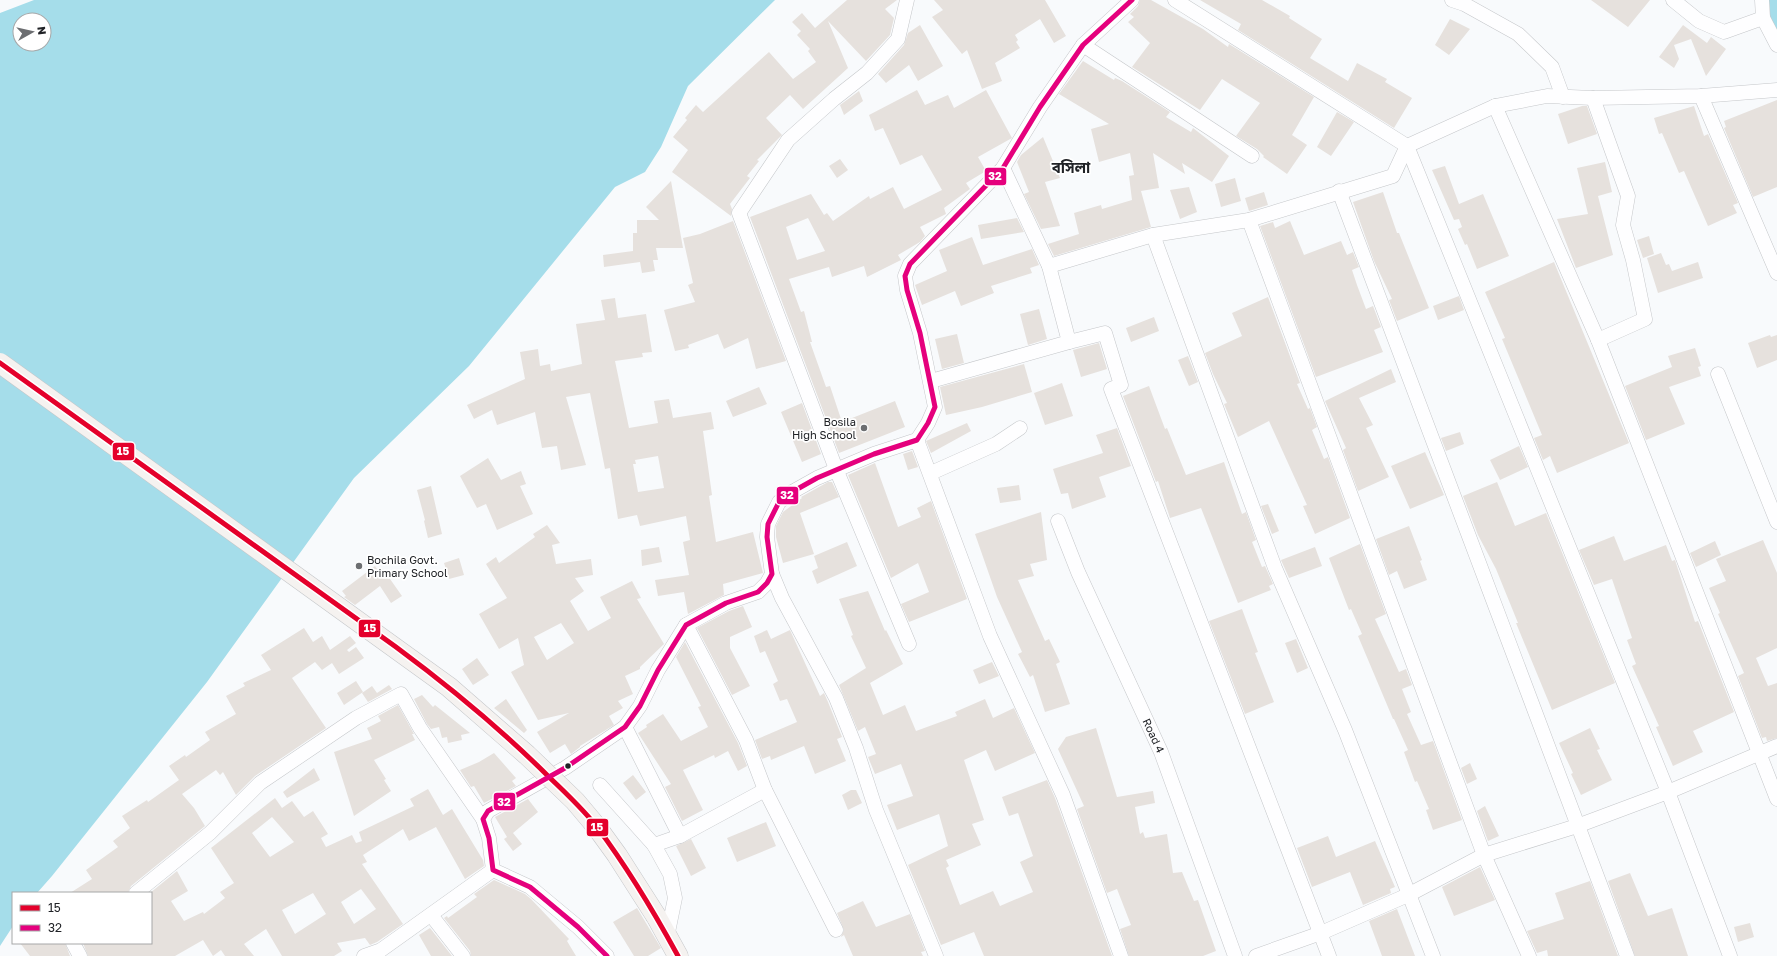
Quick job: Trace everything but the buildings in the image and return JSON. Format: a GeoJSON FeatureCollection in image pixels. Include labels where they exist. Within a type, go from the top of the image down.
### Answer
{"type":"FeatureCollection","features":[{"type":"Feature","properties":{"kind":"main road"},"geometry":{"type":"LineString","coordinates":[[0,363],[449,687],[527,755],[575,801],[596,826],[617,855],[656,916],[678,956]]}},
{"type":"Feature","properties":{"kind":"street"},"geometry":{"type":"LineString","coordinates":[[907,0],[898,39],[867,74],[834,99],[788,140],[739,213],[836,470],[909,644]]}},
{"type":"Feature","properties":{"kind":"street"},"geometry":{"type":"LineString","coordinates":[[936,956],[876,810],[856,748],[836,698],[782,598],[772,574],[767,537],[768,524],[779,502],[792,492],[836,470],[917,440],[928,423],[935,407],[931,381],[920,333],[907,290],[906,276],[910,264],[1003,168],[1040,107],[1083,45],[1132,0]]}},
{"type":"Feature","properties":{"kind":"street"},"geometry":{"type":"LineString","coordinates":[[1175,0],[1407,146],[1668,792],[1730,956]]}},
{"type":"Feature","properties":{"kind":"street"},"geometry":{"type":"LineString","coordinates":[[1452,0],[1464,4],[1518,34],[1552,68],[1563,97]]}},
{"type":"Feature","properties":{"kind":"street"},"geometry":{"type":"LineString","coordinates":[[1673,0],[1699,21],[1724,32],[1763,18]]}},
{"type":"Feature","properties":{"kind":"street"},"geometry":{"type":"LineString","coordinates":[[1762,0],[1763,18],[1777,45]]}},
{"type":"Feature","properties":{"kind":"street"},"geometry":{"type":"LineString","coordinates":[[1083,45],[1252,156]]}},
{"type":"Feature","properties":{"kind":"street"},"geometry":{"type":"LineString","coordinates":[[1049,266],[1153,235],[1249,220],[1339,191],[1393,176],[1407,146],[1494,106],[1547,96],[1593,98],[1701,96],[1777,90]]}},
{"type":"Feature","properties":{"kind":"street"},"geometry":{"type":"LineString","coordinates":[[1701,96],[1777,273]]}},
{"type":"Feature","properties":{"kind":"street"},"geometry":{"type":"LineString","coordinates":[[1593,98],[1628,196],[1624,224],[1645,319],[1598,340]]}},
{"type":"Feature","properties":{"kind":"street"},"geometry":{"type":"LineString","coordinates":[[1494,106],[1598,340],[1777,799]]}},
{"type":"Feature","properties":{"kind":"street"},"geometry":{"type":"LineString","coordinates":[[1003,168],[1049,266],[1069,342]]}},
{"type":"Feature","properties":{"kind":"street"},"geometry":{"type":"LineString","coordinates":[[1339,191],[1627,956]]}},
{"type":"Feature","properties":{"kind":"street"},"geometry":{"type":"LineString","coordinates":[[1249,220],[1484,854],[1529,956]]}},
{"type":"Feature","properties":{"kind":"street"},"geometry":{"type":"LineString","coordinates":[[1153,235],[1274,568],[1345,730],[1433,956]]}},
{"type":"Feature","properties":{"kind":"street"},"geometry":{"type":"LineString","coordinates":[[931,381],[1105,333],[1121,385],[1111,389],[1330,956]]}},
{"type":"Feature","properties":{"kind":"street"},"geometry":{"type":"LineString","coordinates":[[1718,374],[1777,522]]}},
{"type":"Feature","properties":{"kind":"street"},"geometry":{"type":"LineString","coordinates":[[931,473],[996,444],[1020,428]]}},
{"type":"Feature","properties":{"kind":"street"},"geometry":{"type":"LineString","coordinates":[[917,440],[931,473],[990,636],[1063,795],[1121,956]]}},
{"type":"Feature","properties":{"kind":"street","name":"Road 4"},"geometry":{"type":"LineString","coordinates":[[1058,521],[1078,572],[1161,752],[1236,956]]}},
{"type":"Feature","properties":{"kind":"street"},"geometry":{"type":"LineString","coordinates":[[483,819],[488,811],[565,768],[626,727],[640,706],[658,670],[686,625],[726,603],[758,592],[767,583],[772,574]]}},
{"type":"Feature","properties":{"kind":"street"},"geometry":{"type":"LineString","coordinates":[[686,625],[746,740],[765,790],[836,930]]}},
{"type":"Feature","properties":{"kind":"street"},"geometry":{"type":"LineString","coordinates":[[137,892],[210,833],[260,783],[356,718],[401,694],[420,728],[483,819],[489,838],[494,870]]}},
{"type":"Feature","properties":{"kind":"street"},"geometry":{"type":"LineString","coordinates":[[626,727],[680,836]]}},
{"type":"Feature","properties":{"kind":"street"},"geometry":{"type":"LineString","coordinates":[[1256,956],[1321,933],[1408,895],[1484,854],[1577,826],[1668,792],[1777,746]]}},
{"type":"Feature","properties":{"kind":"street"},"geometry":{"type":"LineString","coordinates":[[600,785],[654,845],[670,874],[675,898],[667,937]]}},
{"type":"Feature","properties":{"kind":"street"},"geometry":{"type":"LineString","coordinates":[[654,845],[680,836],[765,790]]}},
{"type":"Feature","properties":{"kind":"street"},"geometry":{"type":"LineString","coordinates":[[364,956],[383,953],[431,915],[494,870]]}},
{"type":"Feature","properties":{"kind":"street"},"geometry":{"type":"LineString","coordinates":[[494,870],[530,887],[578,927],[608,956]]}},
{"type":"Feature","properties":{"kind":"street"},"geometry":{"type":"LineString","coordinates":[[431,915],[463,956]]}},
{"type":"Feature","properties":{"kind":"street"},"geometry":{"type":"LineString","coordinates":[[74,944],[80,956]]}},
{"type":"Feature","properties":{"kind":"water"},"geometry":{"type":"Polygon","coordinates":[[[34,0],[775,0],[688,86],[661,147],[645,172],[615,187],[469,366],[354,478],[207,682],[52,876],[38,892],[12,892],[12,928],[0,946],[0,13],[34,0]]]}},
{"type":"Feature","properties":{"kind":"water"},"geometry":{"type":"Polygon","coordinates":[[[1768,0],[1777,0],[1777,39],[1771,29],[1768,0]]]}},
{"type":"Feature","properties":{"kind":"transit line","name":"32"},"geometry":{"type":"LineString","coordinates":[[607,956],[578,927],[530,887],[493,870],[489,838],[483,819],[488,811],[565,768],[625,727],[640,706],[658,670],[686,625],[726,603],[758,592],[767,583],[772,574],[767,537],[768,524],[779,502],[792,492],[817,478],[874,454],[917,440],[928,423],[935,407],[920,333],[907,290],[905,276],[910,264],[1003,168],[1040,107],[1083,45],[1132,0]]}},
{"type":"Feature","properties":{"kind":"transit line","name":"15"},"geometry":{"type":"LineString","coordinates":[[0,363],[396,647],[436,677],[494,725],[568,795],[597,827],[640,890],[678,956]]}},
{"type":"Feature","properties":{"kind":"place","name":"Bosila High School"},"geometry":{"type":"Point","coordinates":[864,428]}},
{"type":"Feature","properties":{"kind":"place","name":"Bochila Govt. Primary School"},"geometry":{"type":"Point","coordinates":[359,566]}},
{"type":"Feature","properties":{"kind":"district","name":"বসিলা"},"geometry":{"type":"Point","coordinates":[1071,168]}}]}
